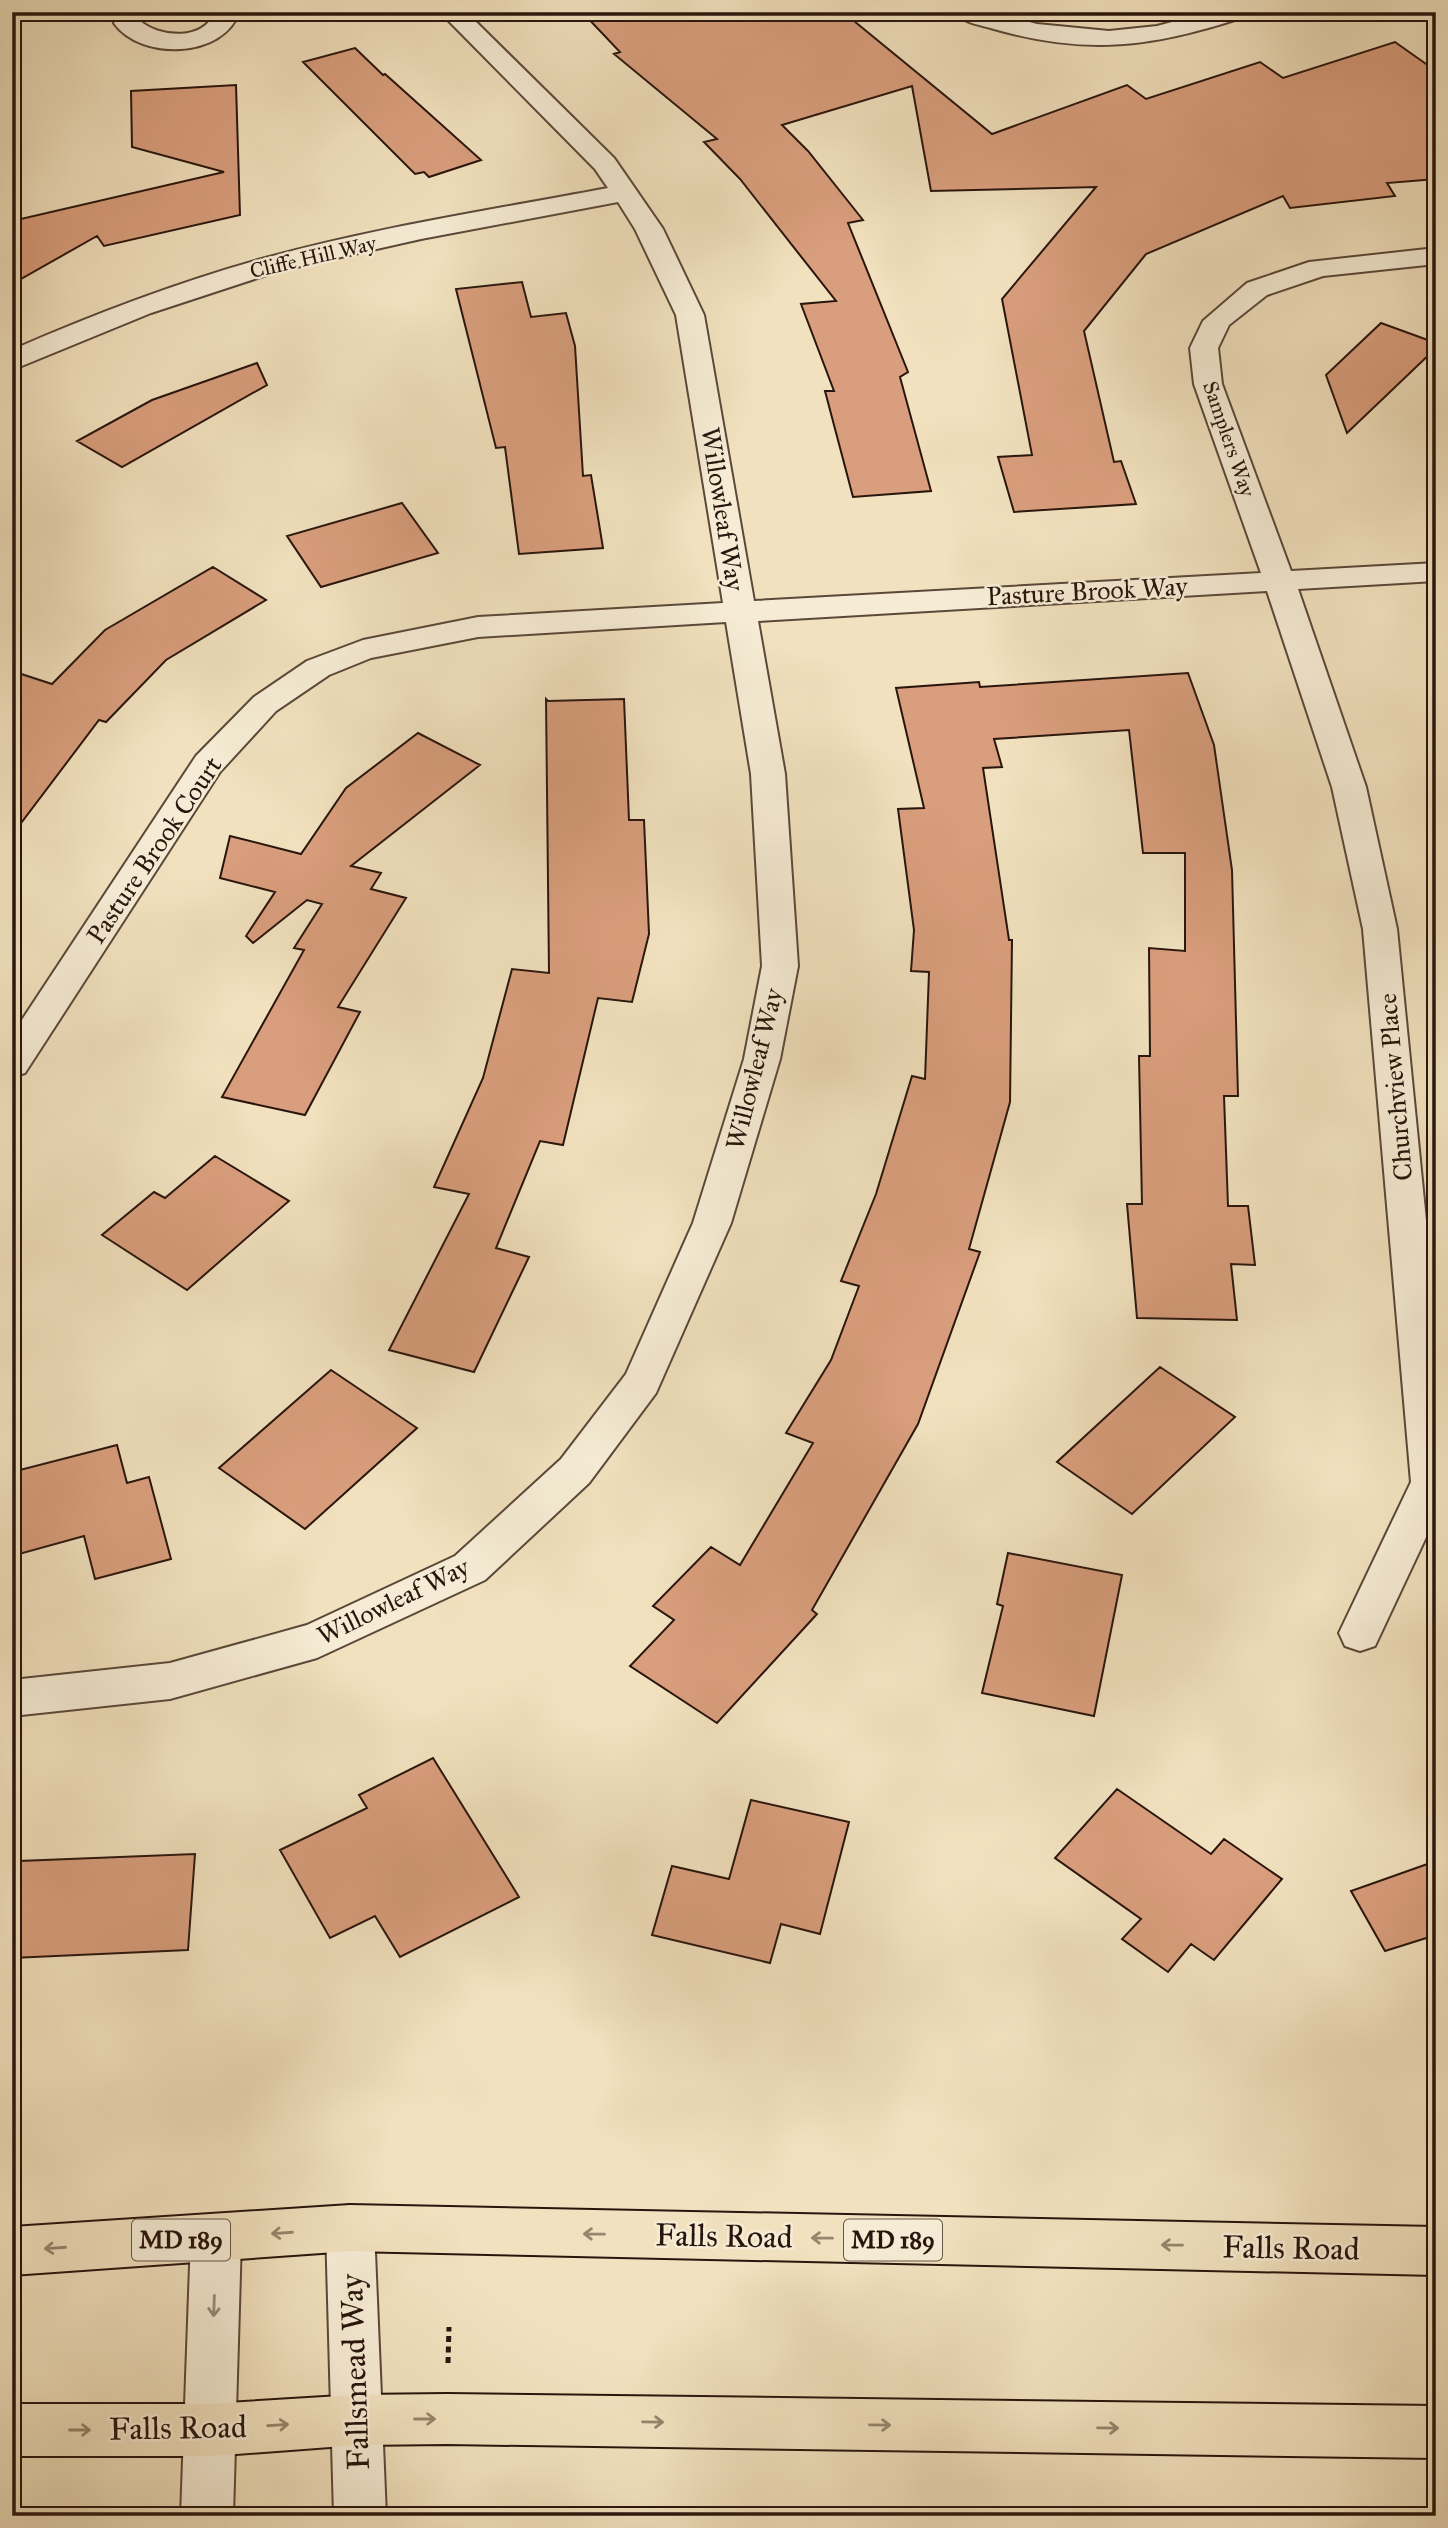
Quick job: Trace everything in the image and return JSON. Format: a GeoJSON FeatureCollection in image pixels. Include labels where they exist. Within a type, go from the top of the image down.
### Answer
{"type":"FeatureCollection","features":[{"type":"Feature","properties":{"kind":"main road","name":"Falls Road"},"geometry":{"type":"LineString","coordinates":[[12,2251],[350,2228],[1436,2251]]}},
{"type":"Feature","properties":{"kind":"main road","name":"Falls Road"},"geometry":{"type":"LineString","coordinates":[[12,2430],[210,2430],[357,2420],[1436,2432]]}},
{"type":"Feature","properties":{"kind":"street"},"geometry":{"type":"LineString","coordinates":[[130,12],[127,23],[133,30],[151,38],[176,41],[209,34],[227,19],[227,12]]}},
{"type":"Feature","properties":{"kind":"street","name":"Willowleaf Way"},"geometry":{"type":"LineString","coordinates":[[12,1698],[170,1681],[317,1640],[470,1568],[575,1471],[642,1382],[712,1223],[762,1059],[780,967],[768,774],[690,315],[649,229],[606,164],[452,12]]}},
{"type":"Feature","properties":{"kind":"street"},"geometry":{"type":"LineString","coordinates":[[967,12],[994,22],[1052,36],[1095,39],[1159,34],[1235,12]]}},
{"type":"Feature","properties":{"kind":"street","name":"Cliffe Hill Way"},"geometry":{"type":"LineString","coordinates":[[12,361],[97,322],[221,280],[339,249],[625,193]]}},
{"type":"Feature","properties":{"kind":"street","name":"Samplers Way"},"geometry":{"type":"LineString","coordinates":[[1279,580],[1208,384],[1204,348],[1217,321],[1258,289],[1319,268],[1436,256]]}},
{"type":"Feature","properties":{"kind":"street","name":"Pasture Brook Way"},"geometry":{"type":"LineString","coordinates":[[739,610],[1436,572]]}},
{"type":"Feature","properties":{"kind":"street","name":"Churchview Place"},"geometry":{"type":"LineString","coordinates":[[1279,580],[1349,787],[1380,929],[1431,1482],[1360,1633]]}},
{"type":"Feature","properties":{"kind":"street","name":"Pasture Brook Court"},"geometry":{"type":"LineString","coordinates":[[12,1064],[208,764],[265,704],[318,668],[363,650],[478,627],[739,610]]}},
{"type":"Feature","properties":{"kind":"street","name":"Fallsmead Way"},"geometry":{"type":"LineString","coordinates":[[350,2228],[360,2516]]}},
{"type":"Feature","properties":{"kind":"street"},"geometry":{"type":"LineString","coordinates":[[207,2516],[216,2238]]}},
{"type":"Feature","properties":{"kind":"path"},"geometry":{"type":"LineString","coordinates":[[448,2376],[449,2327]]}},
{"type":"Feature","properties":{"kind":"building"},"geometry":{"type":"Polygon","coordinates":[[[582,12],[843,12],[992,134],[1127,85],[1146,99],[1260,62],[1283,78],[1395,42],[1436,71],[1436,179],[1387,183],[1395,196],[1290,208],[1283,196],[1146,254],[1084,331],[1114,462],[1121,461],[1136,504],[1014,512],[998,457],[1032,455],[1002,299],[1096,187],[931,191],[912,86],[782,125],[808,151],[863,220],[848,223],[908,372],[900,377],[931,491],[853,497],[825,391],[834,391],[801,304],[836,301],[740,179],[704,142],[717,139],[614,54],[620,52],[582,12]]]}},
{"type":"Feature","properties":{"kind":"building"},"geometry":{"type":"Polygon","coordinates":[[[355,48],[481,160],[429,177],[424,172],[415,174],[303,62],[355,48]]]}},
{"type":"Feature","properties":{"kind":"building"},"geometry":{"type":"Polygon","coordinates":[[[236,85],[240,215],[104,246],[97,236],[12,284],[12,221],[224,172],[132,147],[131,91],[236,85]]]}},
{"type":"Feature","properties":{"kind":"building"},"geometry":{"type":"Polygon","coordinates":[[[522,282],[531,317],[566,313],[575,346],[583,476],[591,475],[603,548],[519,554],[505,447],[496,448],[456,289],[522,282]]]}},
{"type":"Feature","properties":{"kind":"building"},"geometry":{"type":"Polygon","coordinates":[[[1381,323],[1436,343],[1436,348],[1347,433],[1326,375],[1381,323]]]}},
{"type":"Feature","properties":{"kind":"building"},"geometry":{"type":"Polygon","coordinates":[[[257,363],[267,385],[122,467],[77,441],[152,400],[257,363]]]}},
{"type":"Feature","properties":{"kind":"building"},"geometry":{"type":"Polygon","coordinates":[[[402,503],[438,553],[321,587],[287,536],[402,503]]]}},
{"type":"Feature","properties":{"kind":"building"},"geometry":{"type":"Polygon","coordinates":[[[213,567],[266,600],[166,660],[106,722],[99,720],[12,835],[12,671],[52,684],[105,630],[213,567]]]}},
{"type":"Feature","properties":{"kind":"building"},"geometry":{"type":"Polygon","coordinates":[[[1188,673],[1214,745],[1232,870],[1238,1096],[1224,1096],[1228,1206],[1248,1206],[1255,1265],[1231,1264],[1237,1320],[1137,1318],[1127,1204],[1142,1204],[1139,1056],[1150,1056],[1149,948],[1185,951],[1185,853],[1143,853],[1129,730],[994,739],[1002,767],[983,768],[1009,940],[1012,940],[1010,1102],[969,1249],[980,1252],[918,1424],[812,1610],[817,1614],[717,1723],[630,1666],[674,1620],[653,1606],[711,1547],[740,1565],[813,1443],[786,1433],[831,1360],[859,1286],[841,1281],[876,1194],[912,1076],[925,1079],[929,972],[911,971],[914,930],[898,809],[924,808],[896,688],[979,682],[980,687],[1188,673]]]}},
{"type":"Feature","properties":{"kind":"building"},"geometry":{"type":"Polygon","coordinates":[[[546,699],[624,699],[629,820],[644,820],[649,934],[632,1002],[598,998],[563,1145],[540,1141],[496,1248],[529,1257],[474,1372],[389,1350],[469,1194],[434,1187],[483,1078],[512,969],[549,973],[546,699]]]}},
{"type":"Feature","properties":{"kind":"building"},"geometry":{"type":"Polygon","coordinates":[[[418,733],[480,765],[351,866],[381,873],[371,889],[406,898],[338,1007],[360,1012],[305,1115],[222,1097],[304,950],[294,948],[322,904],[307,900],[253,943],[246,936],[275,892],[220,878],[230,836],[301,854],[346,788],[418,733]]]}},
{"type":"Feature","properties":{"kind":"building"},"geometry":{"type":"Polygon","coordinates":[[[215,1156],[289,1201],[187,1290],[102,1235],[154,1192],[165,1198],[215,1156]]]}},
{"type":"Feature","properties":{"kind":"building"},"geometry":{"type":"Polygon","coordinates":[[[1160,1367],[1235,1417],[1132,1514],[1057,1462],[1160,1367]]]}},
{"type":"Feature","properties":{"kind":"building"},"geometry":{"type":"Polygon","coordinates":[[[331,1370],[417,1428],[305,1529],[219,1468],[331,1370]]]}},
{"type":"Feature","properties":{"kind":"building"},"geometry":{"type":"Polygon","coordinates":[[[117,1445],[127,1483],[149,1477],[171,1559],[95,1579],[84,1536],[12,1556],[12,1472],[117,1445]]]}},
{"type":"Feature","properties":{"kind":"building"},"geometry":{"type":"Polygon","coordinates":[[[1008,1553],[1122,1575],[1094,1716],[982,1693],[1003,1606],[997,1604],[1008,1553]]]}},
{"type":"Feature","properties":{"kind":"building"},"geometry":{"type":"Polygon","coordinates":[[[433,1758],[519,1897],[400,1957],[375,1916],[330,1938],[280,1850],[367,1808],[359,1795],[433,1758]]]}},
{"type":"Feature","properties":{"kind":"building"},"geometry":{"type":"Polygon","coordinates":[[[1117,1789],[1211,1854],[1224,1839],[1282,1879],[1214,1960],[1191,1944],[1168,1972],[1122,1939],[1141,1919],[1055,1858],[1117,1789]]]}},
{"type":"Feature","properties":{"kind":"building"},"geometry":{"type":"Polygon","coordinates":[[[751,1800],[849,1822],[820,1934],[781,1924],[770,1963],[652,1935],[672,1866],[729,1879],[751,1800]]]}},
{"type":"Feature","properties":{"kind":"building"},"geometry":{"type":"Polygon","coordinates":[[[195,1854],[188,1950],[12,1958],[12,1917],[19,1861],[195,1854]]]}},
{"type":"Feature","properties":{"kind":"building"},"geometry":{"type":"Polygon","coordinates":[[[1436,1861],[1436,1935],[1385,1951],[1351,1891],[1436,1861]]]}}]}
